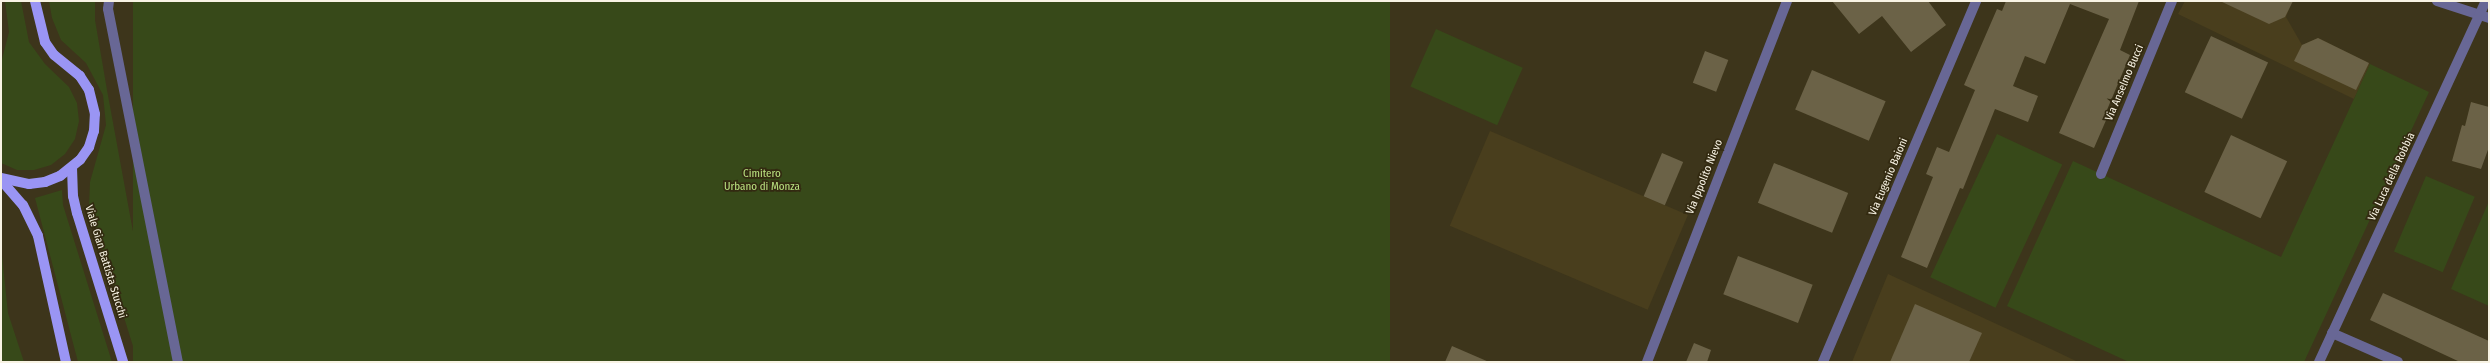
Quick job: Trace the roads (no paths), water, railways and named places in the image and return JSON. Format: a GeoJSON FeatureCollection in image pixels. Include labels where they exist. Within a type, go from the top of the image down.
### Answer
{"type":"FeatureCollection","features":[{"type":"Feature","properties":{"kind":"main road"},"geometry":{"type":"LineString","coordinates":[[1,179],[21,184],[37,184],[53,180],[72,168],[84,154],[92,139],[95,123],[94,106],[89,90],[80,76],[54,55],[45,42],[35,1]]}},
{"type":"Feature","properties":{"kind":"main road","name":"Viale Gian Battista Stucchi"},"geometry":{"type":"LineString","coordinates":[[72,168],[73,196],[77,213],[123,362]]}},
{"type":"Feature","properties":{"kind":"main road"},"geometry":{"type":"LineString","coordinates":[[1,179],[21,201],[38,236],[66,362]]}},
{"type":"Feature","properties":{"kind":"street"},"geometry":{"type":"LineString","coordinates":[[109,1],[108,9],[178,362]]}},
{"type":"Feature","properties":{"kind":"street","name":"Via Ippolito Nievo"},"geometry":{"type":"LineString","coordinates":[[1647,362],[1787,1]]}},
{"type":"Feature","properties":{"kind":"street","name":"Via Eugenio Baioni"},"geometry":{"type":"LineString","coordinates":[[1823,362],[1976,1]]}},
{"type":"Feature","properties":{"kind":"street","name":"Via Anselmo Bucci"},"geometry":{"type":"LineString","coordinates":[[2100,174],[2172,1]]}},
{"type":"Feature","properties":{"kind":"street"},"geometry":{"type":"LineString","coordinates":[[2437,1],[2484,16]]}},
{"type":"Feature","properties":{"kind":"street","name":"Via Luca della Robbia"},"geometry":{"type":"LineString","coordinates":[[2319,362],[2484,16],[2486,1]]}},
{"type":"Feature","properties":{"kind":"street"},"geometry":{"type":"LineString","coordinates":[[2332,333],[2398,362]]}},
{"type":"Feature","properties":{"kind":"park label","name":"Cimitero Urbano di Monza"},"geometry":{"type":"Point","coordinates":[762,181]}}]}
